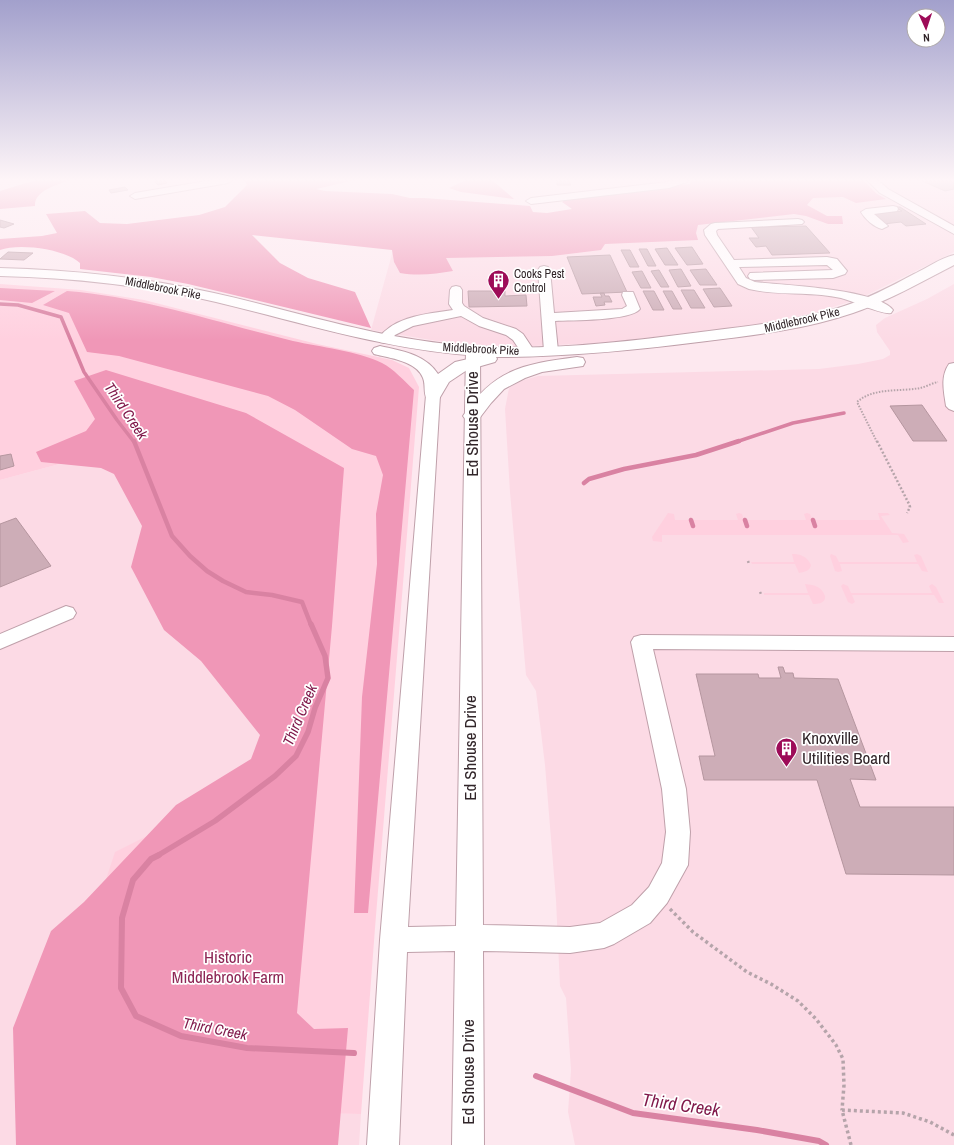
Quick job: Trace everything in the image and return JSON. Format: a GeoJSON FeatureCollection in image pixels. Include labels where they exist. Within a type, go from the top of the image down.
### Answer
{"type":"FeatureCollection","features":[{"type":"Feature","properties":{"kind":"main road","name":"Middlebrook Pike"},"geometry":{"type":"LineString","coordinates":[[0,281],[96,286],[135,292],[175,300],[354,345],[416,356],[472,357],[528,352],[590,349],[685,340],[763,329],[817,318],[868,302],[954,259]]}},
{"type":"Feature","properties":{"kind":"main road","name":"Middlebrook Pike"},"geometry":{"type":"LineString","coordinates":[[0,272],[66,274],[147,283],[385,339],[514,364],[586,361],[692,352],[768,342],[815,333],[886,310],[954,275]]}},
{"type":"Feature","properties":{"kind":"main road"},"geometry":{"type":"LineString","coordinates":[[433,395],[442,379],[472,357],[487,359],[597,354],[719,342],[768,334],[817,318]]}},
{"type":"Feature","properties":{"kind":"main road"},"geometry":{"type":"LineString","coordinates":[[354,345],[406,357],[425,369],[433,381],[433,395]]}},
{"type":"Feature","properties":{"kind":"main road"},"geometry":{"type":"LineString","coordinates":[[472,416],[489,393],[501,383],[516,375],[535,368],[586,361]]}},
{"type":"Feature","properties":{"kind":"street"},"geometry":{"type":"LineString","coordinates":[[711,233],[742,281],[753,286],[841,294],[868,302],[886,310]]}},
{"type":"Feature","properties":{"kind":"street"},"geometry":{"type":"LineString","coordinates":[[731,264],[828,261],[833,262],[841,271],[833,274],[739,277]]}},
{"type":"Feature","properties":{"kind":"street"},"geometry":{"type":"LineString","coordinates":[[544,270],[551,351]]}},
{"type":"Feature","properties":{"kind":"street"},"geometry":{"type":"LineString","coordinates":[[456,290],[455,304],[462,312],[482,323],[514,333],[519,337],[524,349],[528,352]]}},
{"type":"Feature","properties":{"kind":"street"},"geometry":{"type":"LineString","coordinates":[[548,317],[624,313],[633,309],[628,295]]}},
{"type":"Feature","properties":{"kind":"street"},"geometry":{"type":"LineString","coordinates":[[385,339],[387,334],[397,326],[462,312]]}},
{"type":"Feature","properties":{"kind":"street","name":"Ed Shouse Drive"},"geometry":{"type":"LineString","coordinates":[[468,1145],[472,357]]}},
{"type":"Feature","properties":{"kind":"street"},"geometry":{"type":"LineString","coordinates":[[954,369],[950,382],[954,406]]}},
{"type":"Feature","properties":{"kind":"street"},"geometry":{"type":"LineString","coordinates":[[382,1145],[394,940],[433,395]]}},
{"type":"Feature","properties":{"kind":"street"},"geometry":{"type":"LineString","coordinates":[[0,642],[66,613]]}},
{"type":"Feature","properties":{"kind":"street"},"geometry":{"type":"LineString","coordinates":[[394,940],[469,938],[570,940],[604,935],[641,914],[658,895],[675,865],[678,832],[674,789],[641,642],[954,644]]}},
{"type":"Feature","properties":{"kind":"path"},"geometry":{"type":"LineString","coordinates":[[907,513],[910,507],[905,495],[857,402],[863,397],[872,394],[920,388],[940,382]]}},
{"type":"Feature","properties":{"kind":"path"},"geometry":{"type":"LineString","coordinates":[[658,895],[693,932],[748,972],[798,1000],[836,1044],[843,1059],[844,1085],[842,1110],[851,1145]]}},
{"type":"Feature","properties":{"kind":"path"},"geometry":{"type":"LineString","coordinates":[[842,1110],[903,1113],[930,1122],[954,1135]]}},
{"type":"Feature","properties":{"kind":"shaded area"},"geometry":{"type":"Polygon","coordinates":[[[456,233],[954,233],[954,252],[859,299],[817,312],[756,325],[602,343],[509,347],[443,342],[371,330],[395,243],[456,233]]]}},
{"type":"Feature","properties":{"kind":"shaded area"},"geometry":{"type":"Polygon","coordinates":[[[954,284],[954,1145],[575,1145],[568,1112],[571,1070],[566,998],[560,986],[556,900],[545,765],[536,691],[526,675],[510,492],[505,409],[509,388],[521,381],[538,376],[819,369],[883,359],[890,355],[890,351],[877,332],[876,325],[885,318],[927,299],[954,284]]]}},
{"type":"Feature","properties":{"kind":"shaded area"},"geometry":{"type":"Polygon","coordinates":[[[119,448],[288,745],[105,1110],[361,1114],[359,1145],[0,1145],[0,480],[119,448]]]}},
{"type":"Feature","properties":{"kind":"green space"},"geometry":{"type":"Polygon","coordinates":[[[55,233],[696,233],[698,240],[605,244],[601,250],[552,256],[446,258],[453,271],[413,274],[400,273],[394,262],[392,250],[252,235],[280,263],[308,278],[355,292],[371,328],[188,284],[151,277],[80,269],[80,263],[73,258],[53,251],[30,247],[0,250],[0,239],[42,236],[55,233]]]}},
{"type":"Feature","properties":{"kind":"green space","name":"Historic Middlebrook Farm"},"geometry":{"type":"Polygon","coordinates":[[[0,284],[81,290],[144,300],[317,344],[392,360],[409,368],[419,387],[361,1114],[105,1110],[59,1022],[115,852],[181,819],[288,745],[153,525],[119,448],[0,480],[0,284]]]}},
{"type":"Feature","properties":{"kind":"green space"},"geometry":{"type":"Polygon","coordinates":[[[0,288],[55,291],[32,303],[0,300],[0,288]]]}},
{"type":"Feature","properties":{"kind":"green space"},"geometry":{"type":"Polygon","coordinates":[[[67,291],[96,294],[153,305],[293,341],[361,355],[382,363],[395,372],[414,390],[368,913],[354,913],[362,697],[377,564],[376,514],[383,475],[376,456],[352,449],[295,410],[268,396],[119,356],[87,352],[69,313],[43,305],[67,291]]]}},
{"type":"Feature","properties":{"kind":"green space"},"geometry":{"type":"Polygon","coordinates":[[[106,370],[246,413],[344,468],[332,626],[297,1013],[314,1029],[348,1028],[338,1145],[16,1145],[13,1028],[51,931],[84,902],[176,805],[251,759],[260,735],[201,661],[164,630],[131,567],[142,526],[114,474],[101,468],[41,462],[36,452],[86,431],[95,419],[74,381],[106,370]]]}},
{"type":"Feature","properties":{"kind":"green space"},"geometry":{"type":"Polygon","coordinates":[[[668,513],[674,514],[675,520],[738,520],[736,514],[739,513],[742,514],[744,520],[806,520],[804,514],[807,513],[810,514],[813,520],[880,520],[878,513],[888,513],[890,515],[881,516],[892,533],[904,534],[909,542],[903,543],[898,535],[662,535],[662,542],[653,541],[652,537],[668,513]]]}},
{"type":"Feature","properties":{"kind":"green space"},"geometry":{"type":"Polygon","coordinates":[[[792,554],[800,555],[805,558],[811,565],[809,569],[799,573],[795,564],[752,564],[751,562],[794,562],[792,554]]]}},
{"type":"Feature","properties":{"kind":"green space"},"geometry":{"type":"Polygon","coordinates":[[[831,554],[836,556],[839,562],[917,562],[914,555],[917,554],[921,556],[928,572],[922,571],[918,564],[840,564],[842,571],[838,572],[835,571],[830,556],[831,554]]]}},
{"type":"Feature","properties":{"kind":"green space"},"geometry":{"type":"Polygon","coordinates":[[[805,584],[815,586],[822,590],[825,596],[823,602],[813,604],[809,595],[764,595],[764,593],[808,593],[805,584]]]}},
{"type":"Feature","properties":{"kind":"green space"},"geometry":{"type":"Polygon","coordinates":[[[843,584],[848,586],[851,593],[932,593],[929,586],[932,584],[936,587],[944,603],[939,603],[934,595],[852,595],[855,602],[852,604],[848,602],[841,586],[843,584]]]}},
{"type":"Feature","properties":{"kind":"building"},"geometry":{"type":"Polygon","coordinates":[[[756,233],[813,233],[830,253],[772,255],[766,246],[756,247],[749,238],[759,238],[756,233]]]}},
{"type":"Feature","properties":{"kind":"building"},"geometry":{"type":"Polygon","coordinates":[[[692,247],[703,264],[687,265],[675,248],[692,247]]]}},
{"type":"Feature","properties":{"kind":"building"},"geometry":{"type":"Polygon","coordinates":[[[667,248],[678,265],[665,265],[655,249],[667,248]]]}},
{"type":"Feature","properties":{"kind":"building"},"geometry":{"type":"Polygon","coordinates":[[[639,249],[647,249],[656,266],[648,266],[639,249]]]}},
{"type":"Feature","properties":{"kind":"building"},"geometry":{"type":"Polygon","coordinates":[[[621,250],[630,250],[639,267],[630,267],[621,250]]]}},
{"type":"Feature","properties":{"kind":"building"},"geometry":{"type":"Polygon","coordinates":[[[8,252],[33,253],[24,260],[0,259],[8,252]]]}},
{"type":"Feature","properties":{"kind":"building"},"geometry":{"type":"Polygon","coordinates":[[[610,255],[627,292],[582,294],[567,257],[610,255]]]}},
{"type":"Feature","properties":{"kind":"building"},"geometry":{"type":"Polygon","coordinates":[[[681,269],[691,286],[678,287],[669,270],[681,269]]]}},
{"type":"Feature","properties":{"kind":"building"},"geometry":{"type":"Polygon","coordinates":[[[706,269],[717,285],[700,285],[690,270],[706,269]]]}},
{"type":"Feature","properties":{"kind":"building"},"geometry":{"type":"Polygon","coordinates":[[[659,270],[669,287],[661,287],[651,271],[659,270]]]}},
{"type":"Feature","properties":{"kind":"building"},"geometry":{"type":"Polygon","coordinates":[[[642,271],[651,288],[641,288],[632,272],[642,271]]]}},
{"type":"Feature","properties":{"kind":"building"},"geometry":{"type":"Polygon","coordinates":[[[720,288],[732,306],[714,307],[703,289],[720,288]]]}},
{"type":"Feature","properties":{"kind":"building"},"geometry":{"type":"Polygon","coordinates":[[[681,290],[694,290],[705,308],[691,308],[681,290]]]}},
{"type":"Feature","properties":{"kind":"building","name":"Cooks Pest Control"},"geometry":{"type":"Polygon","coordinates":[[[468,291],[505,291],[505,296],[526,295],[527,306],[469,307],[468,291]]]}},
{"type":"Feature","properties":{"kind":"building"},"geometry":{"type":"Polygon","coordinates":[[[643,291],[654,291],[664,310],[653,310],[643,291]]]}},
{"type":"Feature","properties":{"kind":"building"},"geometry":{"type":"Polygon","coordinates":[[[663,291],[672,291],[682,309],[673,309],[663,291]]]}},
{"type":"Feature","properties":{"kind":"building"},"geometry":{"type":"Polygon","coordinates":[[[600,293],[604,293],[605,296],[609,296],[612,302],[604,302],[605,305],[596,306],[593,297],[602,297],[600,293]]]}},
{"type":"Feature","properties":{"kind":"building"},"geometry":{"type":"Polygon","coordinates":[[[922,405],[947,441],[913,441],[890,406],[922,405]]]}},
{"type":"Feature","properties":{"kind":"building"},"geometry":{"type":"Polygon","coordinates":[[[11,454],[14,466],[0,470],[0,456],[11,454]]]}},
{"type":"Feature","properties":{"kind":"building"},"geometry":{"type":"Polygon","coordinates":[[[16,518],[51,566],[0,587],[0,524],[16,518]]]}},
{"type":"Feature","properties":{"kind":"building","name":"Knoxville Utilities Board"},"geometry":{"type":"Polygon","coordinates":[[[778,667],[783,667],[785,673],[793,673],[794,678],[838,679],[876,780],[850,779],[860,807],[954,807],[954,875],[846,874],[817,780],[704,780],[699,756],[715,756],[696,674],[758,674],[759,678],[781,678],[778,667]]]}},
{"type":"Feature","properties":{"kind":"waterway","name":"Third Creek"},"geometry":{"type":"LineString","coordinates":[[0,304],[18,305],[61,317],[84,372],[134,442]]}},
{"type":"Feature","properties":{"kind":"waterway"},"geometry":{"type":"LineString","coordinates":[[739,441],[793,423],[844,413]]}},
{"type":"Feature","properties":{"kind":"waterway","name":"Third Creek"},"geometry":{"type":"LineString","coordinates":[[134,441],[172,536],[190,556],[207,571],[223,581],[246,592],[272,595],[302,602],[311,625]]}},
{"type":"Feature","properties":{"kind":"waterway"},"geometry":{"type":"LineString","coordinates":[[584,483],[589,479],[624,469],[696,455],[739,441]]}},
{"type":"Feature","properties":{"kind":"waterway"},"geometry":{"type":"LineString","coordinates":[[691,520],[693,526]]}},
{"type":"Feature","properties":{"kind":"waterway"},"geometry":{"type":"LineString","coordinates":[[745,520],[747,526]]}},
{"type":"Feature","properties":{"kind":"waterway"},"geometry":{"type":"LineString","coordinates":[[813,520],[815,526]]}},
{"type":"Feature","properties":{"kind":"waterway","name":"Third Creek"},"geometry":{"type":"LineString","coordinates":[[157,856],[215,821],[275,776],[296,756],[308,732],[315,708],[328,678],[325,656],[311,624]]}},
{"type":"Feature","properties":{"kind":"waterway","name":"Third Creek"},"geometry":{"type":"LineString","coordinates":[[157,856],[151,859],[133,880],[122,918],[121,988],[136,1016],[181,1036],[247,1048],[354,1053]]}},
{"type":"Feature","properties":{"kind":"waterway","name":"Third Creek"},"geometry":{"type":"LineString","coordinates":[[536,1076],[633,1113],[757,1130],[819,1141],[826,1145]]}},
{"type":"Feature","properties":{"kind":"place","name":"Cooks Pest Control"},"geometry":{"type":"Point","coordinates":[498,300]}},
{"type":"Feature","properties":{"kind":"place","name":"Knoxville Utilities Board"},"geometry":{"type":"Point","coordinates":[787,768]}}]}
